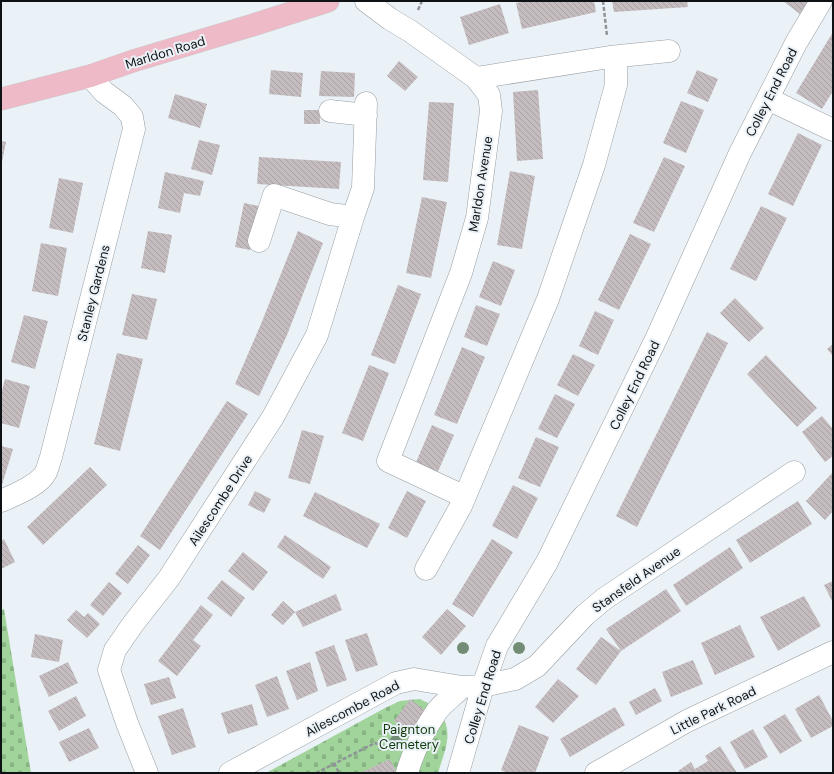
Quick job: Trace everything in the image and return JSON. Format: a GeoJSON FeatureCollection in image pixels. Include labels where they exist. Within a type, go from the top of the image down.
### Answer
{"type":"FeatureCollection","features":[{"type":"Feature","properties":{"kind":"main road","name":"Marldon Road"},"geometry":{"type":"LineString","coordinates":[[1,99],[90,76],[133,61],[328,1]]}},
{"type":"Feature","properties":{"kind":"street","name":"Marldon Avenue"},"geometry":{"type":"LineString","coordinates":[[366,1],[476,78],[489,94],[491,111],[477,218],[461,272],[388,461],[465,497]]}},
{"type":"Feature","properties":{"kind":"street","name":"Colley End Road"},"geometry":{"type":"LineString","coordinates":[[458,773],[473,687],[547,562],[657,337],[740,154],[796,43],[821,1]]}},
{"type":"Feature","properties":{"kind":"street"},"geometry":{"type":"LineString","coordinates":[[476,78],[610,57],[669,51]]}},
{"type":"Feature","properties":{"kind":"street"},"geometry":{"type":"LineString","coordinates":[[426,569],[465,497],[548,299],[594,165],[616,85],[616,67],[610,57]]}},
{"type":"Feature","properties":{"kind":"street","name":"Stanley Gardens"},"geometry":{"type":"LineString","coordinates":[[1,501],[37,482],[45,474],[49,463],[134,129],[132,117],[122,106],[104,92],[90,76]]}},
{"type":"Feature","properties":{"kind":"street"},"geometry":{"type":"LineString","coordinates":[[768,99],[833,130]]}},
{"type":"Feature","properties":{"kind":"street","name":"Ailescombe Drive"},"geometry":{"type":"LineString","coordinates":[[147,773],[109,670],[115,650],[133,624],[170,578],[273,417],[317,335],[363,188],[366,109],[330,111]]}},
{"type":"Feature","properties":{"kind":"street"},"geometry":{"type":"LineString","coordinates":[[259,241],[274,195],[330,214],[353,217]]}},
{"type":"Feature","properties":{"kind":"street","name":"Stansfeld Avenue"},"geometry":{"type":"LineString","coordinates":[[473,687],[515,679],[537,666],[585,615],[604,599],[794,472]]}},
{"type":"Feature","properties":{"kind":"street","name":"Little Park Road"},"geometry":{"type":"LineString","coordinates":[[596,773],[687,721],[833,652]]}},
{"type":"Feature","properties":{"kind":"street","name":"Ailescombe Road"},"geometry":{"type":"LineString","coordinates":[[230,773],[396,683],[414,679],[473,687]]}},
{"type":"Feature","properties":{"kind":"street"},"geometry":{"type":"LineString","coordinates":[[409,765],[421,737],[438,710],[473,687]]}},
{"type":"Feature","properties":{"kind":"path"},"geometry":{"type":"LineString","coordinates":[[603,1],[610,57]]}},
{"type":"Feature","properties":{"kind":"path"},"geometry":{"type":"LineString","coordinates":[[316,773],[375,743],[409,765]]}},
{"type":"Feature","properties":{"kind":"path"},"geometry":{"type":"LineString","coordinates":[[334,763],[339,773]]}},
{"type":"Feature","properties":{"kind":"green space"},"geometry":{"type":"Polygon","coordinates":[[[4,609],[31,773],[1,773],[1,610],[4,609]]]}},
{"type":"Feature","properties":{"kind":"green space","name":"Paignton Cemetery"},"geometry":{"type":"Polygon","coordinates":[[[420,699],[436,709],[443,718],[446,726],[447,741],[438,773],[266,773],[385,708],[400,701],[420,699]]]}},
{"type":"Feature","properties":{"kind":"building"},"geometry":{"type":"Polygon","coordinates":[[[527,1],[594,1],[596,12],[522,29],[516,3],[527,1]]]}},
{"type":"Feature","properties":{"kind":"building"},"geometry":{"type":"Polygon","coordinates":[[[612,1],[687,1],[688,7],[614,12],[612,1]]]}},
{"type":"Feature","properties":{"kind":"building"},"geometry":{"type":"Polygon","coordinates":[[[783,1],[810,1],[800,14],[783,1]]]}},
{"type":"Feature","properties":{"kind":"building"},"geometry":{"type":"Polygon","coordinates":[[[500,4],[509,33],[469,45],[460,17],[500,4]]]}},
{"type":"Feature","properties":{"kind":"building"},"geometry":{"type":"Polygon","coordinates":[[[833,32],[833,91],[822,109],[796,93],[833,32]]]}},
{"type":"Feature","properties":{"kind":"building"},"geometry":{"type":"Polygon","coordinates":[[[399,61],[418,77],[405,91],[387,76],[399,61]]]}},
{"type":"Feature","properties":{"kind":"building"},"geometry":{"type":"Polygon","coordinates":[[[271,70],[303,73],[301,97],[269,94],[271,70]]]}},
{"type":"Feature","properties":{"kind":"building"},"geometry":{"type":"Polygon","coordinates":[[[697,70],[718,79],[708,102],[687,93],[697,70]]]}},
{"type":"Feature","properties":{"kind":"building"},"geometry":{"type":"Polygon","coordinates":[[[321,71],[355,73],[354,97],[319,96],[321,71]]]}},
{"type":"Feature","properties":{"kind":"building"},"geometry":{"type":"Polygon","coordinates":[[[538,90],[543,159],[517,161],[513,92],[538,90]]]}},
{"type":"Feature","properties":{"kind":"building"},"geometry":{"type":"Polygon","coordinates":[[[175,94],[207,104],[200,128],[168,118],[175,94]]]}},
{"type":"Feature","properties":{"kind":"building"},"geometry":{"type":"Polygon","coordinates":[[[681,101],[704,110],[686,153],[663,143],[681,101]]]}},
{"type":"Feature","properties":{"kind":"building"},"geometry":{"type":"Polygon","coordinates":[[[429,102],[454,103],[448,182],[423,180],[429,102]]]}},
{"type":"Feature","properties":{"kind":"building"},"geometry":{"type":"Polygon","coordinates":[[[304,110],[320,110],[320,124],[304,124],[304,110]]]}},
{"type":"Feature","properties":{"kind":"building"},"geometry":{"type":"Polygon","coordinates":[[[798,133],[822,145],[793,206],[768,194],[798,133]]]}},
{"type":"Feature","properties":{"kind":"building"},"geometry":{"type":"Polygon","coordinates":[[[199,140],[220,145],[212,175],[191,169],[199,140]]]}},
{"type":"Feature","properties":{"kind":"building"},"geometry":{"type":"Polygon","coordinates":[[[1,141],[6,142],[2,162],[1,162],[1,141]]]}},
{"type":"Feature","properties":{"kind":"building"},"geometry":{"type":"Polygon","coordinates":[[[259,157],[341,162],[339,189],[257,184],[259,157]]]}},
{"type":"Feature","properties":{"kind":"building"},"geometry":{"type":"Polygon","coordinates":[[[664,157],[685,166],[654,232],[633,223],[664,157]]]}},
{"type":"Feature","properties":{"kind":"building"},"geometry":{"type":"Polygon","coordinates":[[[510,171],[535,176],[522,249],[497,245],[510,171]]]}},
{"type":"Feature","properties":{"kind":"building"},"geometry":{"type":"Polygon","coordinates":[[[165,172],[204,181],[200,196],[184,193],[180,213],[158,208],[165,172]]]}},
{"type":"Feature","properties":{"kind":"building"},"geometry":{"type":"Polygon","coordinates":[[[59,178],[83,183],[73,233],[49,228],[59,178]]]}},
{"type":"Feature","properties":{"kind":"building"},"geometry":{"type":"Polygon","coordinates":[[[422,197],[447,202],[431,278],[406,273],[422,197]]]}},
{"type":"Feature","properties":{"kind":"building"},"geometry":{"type":"Polygon","coordinates":[[[244,203],[259,206],[250,250],[235,247],[244,203]]]}},
{"type":"Feature","properties":{"kind":"building"},"geometry":{"type":"Polygon","coordinates":[[[761,206],[787,218],[756,281],[730,269],[761,206]]]}},
{"type":"Feature","properties":{"kind":"building"},"geometry":{"type":"Polygon","coordinates":[[[148,231],[172,235],[165,273],[141,268],[148,231]]]}},
{"type":"Feature","properties":{"kind":"building"},"geometry":{"type":"Polygon","coordinates":[[[298,231],[323,243],[287,335],[259,396],[235,384],[298,231]]]}},
{"type":"Feature","properties":{"kind":"building"},"geometry":{"type":"Polygon","coordinates":[[[630,234],[651,244],[619,310],[598,300],[630,234]]]}},
{"type":"Feature","properties":{"kind":"building"},"geometry":{"type":"Polygon","coordinates":[[[41,243],[67,248],[58,296],[32,291],[41,243]]]}},
{"type":"Feature","properties":{"kind":"building"},"geometry":{"type":"Polygon","coordinates":[[[493,261],[515,270],[501,306],[479,297],[493,261]]]}},
{"type":"Feature","properties":{"kind":"building"},"geometry":{"type":"Polygon","coordinates":[[[398,285],[421,294],[395,364],[371,355],[398,285]]]}},
{"type":"Feature","properties":{"kind":"building"},"geometry":{"type":"Polygon","coordinates":[[[132,294],[157,299],[147,340],[122,335],[132,294]]]}},
{"type":"Feature","properties":{"kind":"building"},"geometry":{"type":"Polygon","coordinates":[[[735,298],[764,328],[749,342],[720,313],[735,298]]]}},
{"type":"Feature","properties":{"kind":"building"},"geometry":{"type":"Polygon","coordinates":[[[476,305],[500,314],[487,346],[464,337],[476,305]]]}},
{"type":"Feature","properties":{"kind":"building"},"geometry":{"type":"Polygon","coordinates":[[[595,311],[614,320],[598,355],[579,346],[595,311]]]}},
{"type":"Feature","properties":{"kind":"building"},"geometry":{"type":"Polygon","coordinates":[[[24,315],[48,321],[35,369],[11,362],[24,315]]]}},
{"type":"Feature","properties":{"kind":"building"},"geometry":{"type":"Polygon","coordinates":[[[707,332],[728,343],[637,527],[616,516],[707,332]]]}},
{"type":"Feature","properties":{"kind":"building"},"geometry":{"type":"Polygon","coordinates":[[[833,344],[833,356],[827,349],[833,344]]]}},
{"type":"Feature","properties":{"kind":"building"},"geometry":{"type":"Polygon","coordinates":[[[462,347],[485,357],[457,424],[434,415],[462,347]]]}},
{"type":"Feature","properties":{"kind":"building"},"geometry":{"type":"Polygon","coordinates":[[[117,353],[143,359],[120,451],[94,444],[117,353]]]}},
{"type":"Feature","properties":{"kind":"building"},"geometry":{"type":"Polygon","coordinates":[[[573,354],[595,365],[578,396],[557,385],[573,354]]]}},
{"type":"Feature","properties":{"kind":"building"},"geometry":{"type":"Polygon","coordinates":[[[766,355],[817,408],[797,427],[747,374],[766,355]]]}},
{"type":"Feature","properties":{"kind":"building"},"geometry":{"type":"Polygon","coordinates":[[[369,365],[389,373],[363,441],[342,433],[369,365]]]}},
{"type":"Feature","properties":{"kind":"building"},"geometry":{"type":"Polygon","coordinates":[[[5,379],[30,386],[19,428],[1,423],[1,394],[5,379]]]}},
{"type":"Feature","properties":{"kind":"building"},"geometry":{"type":"Polygon","coordinates":[[[555,394],[575,404],[557,438],[538,429],[555,394]]]}},
{"type":"Feature","properties":{"kind":"building"},"geometry":{"type":"Polygon","coordinates":[[[227,401],[248,414],[160,550],[140,536],[227,401]]]}},
{"type":"Feature","properties":{"kind":"building"},"geometry":{"type":"Polygon","coordinates":[[[822,416],[833,429],[833,456],[825,462],[802,432],[822,416]]]}},
{"type":"Feature","properties":{"kind":"building"},"geometry":{"type":"Polygon","coordinates":[[[432,425],[454,435],[436,476],[414,467],[432,425]]]}},
{"type":"Feature","properties":{"kind":"building"},"geometry":{"type":"Polygon","coordinates":[[[302,430],[324,436],[310,484],[288,478],[302,430]]]}},
{"type":"Feature","properties":{"kind":"building"},"geometry":{"type":"Polygon","coordinates":[[[536,437],[559,447],[540,487],[518,478],[536,437]]]}},
{"type":"Feature","properties":{"kind":"building"},"geometry":{"type":"Polygon","coordinates":[[[1,446],[13,449],[1,488],[1,446]]]}},
{"type":"Feature","properties":{"kind":"building"},"geometry":{"type":"Polygon","coordinates":[[[90,467],[107,485],[43,545],[27,527],[90,467]]]}},
{"type":"Feature","properties":{"kind":"building"},"geometry":{"type":"Polygon","coordinates":[[[833,472],[833,511],[825,520],[806,501],[833,472]]]}},
{"type":"Feature","properties":{"kind":"building"},"geometry":{"type":"Polygon","coordinates":[[[513,485],[538,498],[517,539],[492,526],[513,485]]]}},
{"type":"Feature","properties":{"kind":"building"},"geometry":{"type":"Polygon","coordinates":[[[255,491],[271,499],[264,513],[248,505],[255,491]]]}},
{"type":"Feature","properties":{"kind":"building"},"geometry":{"type":"Polygon","coordinates":[[[407,491],[426,501],[407,538],[388,528],[407,491]]]}},
{"type":"Feature","properties":{"kind":"building"},"geometry":{"type":"Polygon","coordinates":[[[315,492],[380,524],[367,548],[303,516],[315,492]]]}},
{"type":"Feature","properties":{"kind":"building"},"geometry":{"type":"Polygon","coordinates":[[[798,501],[812,524],[750,563],[736,540],[798,501]]]}},
{"type":"Feature","properties":{"kind":"building"},"geometry":{"type":"Polygon","coordinates":[[[285,535],[331,567],[323,579],[277,547],[285,535]]]}},
{"type":"Feature","properties":{"kind":"building"},"geometry":{"type":"Polygon","coordinates":[[[4,539],[15,562],[1,569],[1,541],[4,539]]]}},
{"type":"Feature","properties":{"kind":"building"},"geometry":{"type":"Polygon","coordinates":[[[492,539],[513,552],[473,617],[452,604],[492,539]]]}},
{"type":"Feature","properties":{"kind":"building"},"geometry":{"type":"Polygon","coordinates":[[[138,545],[150,555],[128,584],[115,574],[138,545]]]}},
{"type":"Feature","properties":{"kind":"building"},"geometry":{"type":"Polygon","coordinates":[[[730,547],[743,568],[686,606],[673,585],[730,547]]]}},
{"type":"Feature","properties":{"kind":"building"},"geometry":{"type":"Polygon","coordinates":[[[243,552],[268,572],[253,591],[228,571],[243,552]]]}},
{"type":"Feature","properties":{"kind":"building"},"geometry":{"type":"Polygon","coordinates":[[[222,580],[245,598],[231,617],[207,598],[222,580]]]}},
{"type":"Feature","properties":{"kind":"building"},"geometry":{"type":"Polygon","coordinates":[[[833,581],[833,603],[824,585],[833,581]]]}},
{"type":"Feature","properties":{"kind":"building"},"geometry":{"type":"Polygon","coordinates":[[[109,582],[122,593],[103,616],[90,605],[109,582]]]}},
{"type":"Feature","properties":{"kind":"building"},"geometry":{"type":"Polygon","coordinates":[[[666,589],[681,611],[621,651],[606,629],[666,589]]]}},
{"type":"Feature","properties":{"kind":"building"},"geometry":{"type":"Polygon","coordinates":[[[336,594],[342,610],[303,627],[295,612],[336,594]]]}},
{"type":"Feature","properties":{"kind":"building"},"geometry":{"type":"Polygon","coordinates":[[[804,596],[821,626],[778,651],[760,617],[804,596]]]}},
{"type":"Feature","properties":{"kind":"building"},"geometry":{"type":"Polygon","coordinates":[[[283,601],[295,612],[283,625],[271,615],[283,601]]]}},
{"type":"Feature","properties":{"kind":"building"},"geometry":{"type":"Polygon","coordinates":[[[201,605],[213,615],[193,640],[201,646],[177,676],[158,661],[201,605]]]}},
{"type":"Feature","properties":{"kind":"building"},"geometry":{"type":"Polygon","coordinates":[[[447,609],[466,626],[441,655],[422,637],[447,609]]]}},
{"type":"Feature","properties":{"kind":"building"},"geometry":{"type":"Polygon","coordinates":[[[76,610],[84,617],[88,613],[100,624],[87,638],[67,620],[76,610]]]}},
{"type":"Feature","properties":{"kind":"building"},"geometry":{"type":"Polygon","coordinates":[[[740,625],[755,657],[715,675],[701,643],[740,625]]]}},
{"type":"Feature","properties":{"kind":"building"},"geometry":{"type":"Polygon","coordinates":[[[367,633],[378,665],[356,672],[345,640],[367,633]]]}},
{"type":"Feature","properties":{"kind":"building"},"geometry":{"type":"Polygon","coordinates":[[[35,634],[63,640],[59,662],[31,657],[35,634]]]}},
{"type":"Feature","properties":{"kind":"building"},"geometry":{"type":"Polygon","coordinates":[[[601,637],[621,651],[596,685],[576,669],[601,637]]]}},
{"type":"Feature","properties":{"kind":"building"},"geometry":{"type":"Polygon","coordinates":[[[334,645],[347,680],[327,687],[315,652],[334,645]]]}},
{"type":"Feature","properties":{"kind":"building"},"geometry":{"type":"Polygon","coordinates":[[[693,660],[703,684],[671,697],[662,672],[693,660]]]}},
{"type":"Feature","properties":{"kind":"building"},"geometry":{"type":"Polygon","coordinates":[[[68,662],[78,683],[49,697],[39,676],[68,662]]]}},
{"type":"Feature","properties":{"kind":"building"},"geometry":{"type":"Polygon","coordinates":[[[310,662],[318,691],[297,700],[286,671],[310,662]]]}},
{"type":"Feature","properties":{"kind":"building"},"geometry":{"type":"Polygon","coordinates":[[[277,676],[289,709],[267,717],[255,685],[277,676]]]}},
{"type":"Feature","properties":{"kind":"building"},"geometry":{"type":"Polygon","coordinates":[[[169,677],[176,698],[151,705],[144,684],[169,677]]]}},
{"type":"Feature","properties":{"kind":"building"},"geometry":{"type":"Polygon","coordinates":[[[558,679],[579,696],[553,723],[535,707],[558,679]]]}},
{"type":"Feature","properties":{"kind":"building"},"geometry":{"type":"Polygon","coordinates":[[[655,688],[662,701],[636,715],[629,702],[655,688]]]}},
{"type":"Feature","properties":{"kind":"building"},"geometry":{"type":"Polygon","coordinates":[[[819,695],[833,721],[833,726],[811,738],[795,709],[819,695]]]}},
{"type":"Feature","properties":{"kind":"building"},"geometry":{"type":"Polygon","coordinates":[[[76,696],[86,716],[59,731],[48,711],[76,696]]]}},
{"type":"Feature","properties":{"kind":"building"},"geometry":{"type":"Polygon","coordinates":[[[410,699],[432,716],[416,738],[394,721],[410,699]]]}},
{"type":"Feature","properties":{"kind":"building"},"geometry":{"type":"Polygon","coordinates":[[[252,704],[258,725],[228,734],[221,713],[252,704]]]}},
{"type":"Feature","properties":{"kind":"building"},"geometry":{"type":"Polygon","coordinates":[[[615,707],[625,725],[570,757],[560,739],[615,707]]]}},
{"type":"Feature","properties":{"kind":"building"},"geometry":{"type":"Polygon","coordinates":[[[183,708],[196,747],[172,755],[158,716],[183,708]]]}},
{"type":"Feature","properties":{"kind":"building"},"geometry":{"type":"Polygon","coordinates":[[[785,714],[802,741],[780,754],[763,727],[785,714]]]}},
{"type":"Feature","properties":{"kind":"building"},"geometry":{"type":"Polygon","coordinates":[[[519,725],[549,737],[535,773],[507,773],[501,770],[519,725]]]}},
{"type":"Feature","properties":{"kind":"building"},"geometry":{"type":"Polygon","coordinates":[[[89,728],[99,748],[69,762],[59,742],[89,728]]]}},
{"type":"Feature","properties":{"kind":"building"},"geometry":{"type":"Polygon","coordinates":[[[753,729],[768,757],[745,769],[730,742],[753,729]]]}},
{"type":"Feature","properties":{"kind":"building"},"geometry":{"type":"Polygon","coordinates":[[[720,746],[737,773],[679,773],[678,771],[691,762],[695,769],[708,761],[705,756],[720,746]]]}},
{"type":"Feature","properties":{"kind":"building"},"geometry":{"type":"Polygon","coordinates":[[[390,759],[397,773],[360,773],[390,759]]]}}]}
